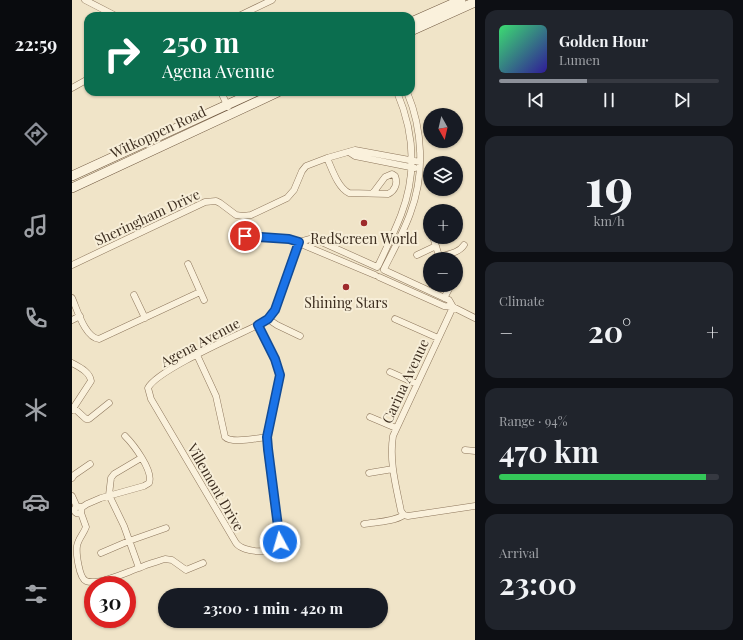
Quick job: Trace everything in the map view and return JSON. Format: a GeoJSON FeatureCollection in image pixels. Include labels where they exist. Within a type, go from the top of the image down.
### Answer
{"type":"FeatureCollection","features":[{"type":"Feature","properties":{"kind":"main road"},"geometry":{"type":"LineString","coordinates":[[415,20],[461,0]]}},
{"type":"Feature","properties":{"kind":"main road"},"geometry":{"type":"LineString","coordinates":[[415,29],[475,2]]}},
{"type":"Feature","properties":{"kind":"main road","name":"Witkoppen Road"},"geometry":{"type":"LineString","coordinates":[[72,176],[245,96]]}},
{"type":"Feature","properties":{"kind":"main road","name":"Witkoppen Road"},"geometry":{"type":"LineString","coordinates":[[72,188],[269,96]]}},
{"type":"Feature","properties":{"kind":"street"},"geometry":{"type":"LineString","coordinates":[[85,0],[108,12]]}},
{"type":"Feature","properties":{"kind":"street"},"geometry":{"type":"LineString","coordinates":[[247,12],[271,0]]}},
{"type":"Feature","properties":{"kind":"street"},"geometry":{"type":"LineString","coordinates":[[72,88],[84,81]]}},
{"type":"Feature","properties":{"kind":"street"},"geometry":{"type":"LineString","coordinates":[[223,96],[231,113]]}},
{"type":"Feature","properties":{"kind":"street"},"geometry":{"type":"LineString","coordinates":[[399,96],[406,113],[411,137],[412,167],[410,184],[381,268],[383,276],[377,276],[373,272],[381,268],[404,229],[415,200],[420,162],[417,121],[408,96]]}},
{"type":"Feature","properties":{"kind":"street","name":"Sheringham Drive"},"geometry":{"type":"LineString","coordinates":[[72,265],[205,202],[216,201],[240,216],[255,214],[287,198],[294,190],[302,171],[306,166],[354,150],[420,162]]}},
{"type":"Feature","properties":{"kind":"street"},"geometry":{"type":"LineString","coordinates":[[349,152],[355,156],[420,169]]}},
{"type":"Feature","properties":{"kind":"street"},"geometry":{"type":"LineString","coordinates":[[327,158],[337,179],[346,191],[354,194],[373,193]]}},
{"type":"Feature","properties":{"kind":"street"},"geometry":{"type":"LineString","coordinates":[[397,225],[404,229]]}},
{"type":"Feature","properties":{"kind":"street"},"geometry":{"type":"LineString","coordinates":[[245,236],[289,239],[299,242],[444,306],[453,307],[475,318]]}},
{"type":"Feature","properties":{"kind":"street"},"geometry":{"type":"LineString","coordinates":[[299,242],[310,239],[317,240],[349,253],[449,300],[453,307]]}},
{"type":"Feature","properties":{"kind":"street","name":"Agena Avenue"},"geometry":{"type":"LineString","coordinates":[[148,392],[150,385],[155,380],[183,362],[268,319],[275,310],[299,242]]}},
{"type":"Feature","properties":{"kind":"street"},"geometry":{"type":"LineString","coordinates":[[417,255],[435,243],[438,252]]}},
{"type":"Feature","properties":{"kind":"street"},"geometry":{"type":"LineString","coordinates":[[457,252],[464,245]]}},
{"type":"Feature","properties":{"kind":"street"},"geometry":{"type":"LineString","coordinates":[[345,262],[349,253]]}},
{"type":"Feature","properties":{"kind":"street"},"geometry":{"type":"LineString","coordinates":[[188,264],[204,300]]}},
{"type":"Feature","properties":{"kind":"street"},"geometry":{"type":"LineString","coordinates":[[413,292],[417,285]]}},
{"type":"Feature","properties":{"kind":"street"},"geometry":{"type":"LineString","coordinates":[[72,298],[89,334],[97,339],[110,335],[200,292]]}},
{"type":"Feature","properties":{"kind":"street"},"geometry":{"type":"LineString","coordinates":[[444,298],[448,292]]}},
{"type":"Feature","properties":{"kind":"street"},"geometry":{"type":"LineString","coordinates":[[134,295],[145,318]]}},
{"type":"Feature","properties":{"kind":"street","name":"Carina Avenue"},"geometry":{"type":"LineString","coordinates":[[404,515],[401,511],[393,469],[393,436],[453,307]]}},
{"type":"Feature","properties":{"kind":"street"},"geometry":{"type":"LineString","coordinates":[[72,320],[80,316]]}},
{"type":"Feature","properties":{"kind":"street"},"geometry":{"type":"LineString","coordinates":[[268,319],[300,336]]}},
{"type":"Feature","properties":{"kind":"street"},"geometry":{"type":"LineString","coordinates":[[395,319],[438,338]]}},
{"type":"Feature","properties":{"kind":"street","name":"Villemont Drive"},"geometry":{"type":"LineString","coordinates":[[148,392],[238,547],[245,550],[276,548],[280,542],[267,437],[280,375],[275,359],[258,325]]}},
{"type":"Feature","properties":{"kind":"street"},"geometry":{"type":"LineString","coordinates":[[197,355],[216,396],[225,437],[234,440],[267,437]]}},
{"type":"Feature","properties":{"kind":"street"},"geometry":{"type":"LineString","coordinates":[[72,363],[88,374],[91,379],[87,389],[73,409],[86,419],[89,419],[109,403]]}},
{"type":"Feature","properties":{"kind":"street"},"geometry":{"type":"LineString","coordinates":[[390,372],[417,384]]}},
{"type":"Feature","properties":{"kind":"street"},"geometry":{"type":"LineString","coordinates":[[370,417],[396,428]]}},
{"type":"Feature","properties":{"kind":"street"},"geometry":{"type":"LineString","coordinates":[[77,511],[87,504],[109,495],[144,486],[149,483],[149,473],[134,446],[125,436]]}},
{"type":"Feature","properties":{"kind":"street"},"geometry":{"type":"LineString","coordinates":[[465,450],[475,451]]}},
{"type":"Feature","properties":{"kind":"street"},"geometry":{"type":"LineString","coordinates":[[139,568],[122,521],[109,495],[111,478],[114,474],[141,458]]}},
{"type":"Feature","properties":{"kind":"street"},"geometry":{"type":"LineString","coordinates":[[73,475],[90,464]]}},
{"type":"Feature","properties":{"kind":"street"},"geometry":{"type":"LineString","coordinates":[[369,473],[393,469]]}},
{"type":"Feature","properties":{"kind":"street"},"geometry":{"type":"LineString","coordinates":[[72,496],[77,511],[86,527],[78,541],[77,552],[80,573],[84,579],[92,582],[107,580],[165,559],[172,560],[186,570],[203,563]]}},
{"type":"Feature","properties":{"kind":"street"},"geometry":{"type":"LineString","coordinates":[[364,524],[392,520],[400,518],[404,515],[408,516],[475,506]]}},
{"type":"Feature","properties":{"kind":"street"},"geometry":{"type":"LineString","coordinates":[[101,553],[129,540],[166,528]]}},
{"type":"Feature","properties":{"kind":"place","name":"RedScreen World"},"geometry":{"type":"Point","coordinates":[364,223]}},
{"type":"Feature","properties":{"kind":"place","name":"Shining Stars"},"geometry":{"type":"Point","coordinates":[346,287]}},
{"type":"Feature","properties":{"kind":"route"},"geometry":{"type":"LineString","coordinates":[[245,236],[272,237],[299,242],[275,310],[268,319],[258,325],[280,371],[280,379],[267,437],[280,542]]}}]}
